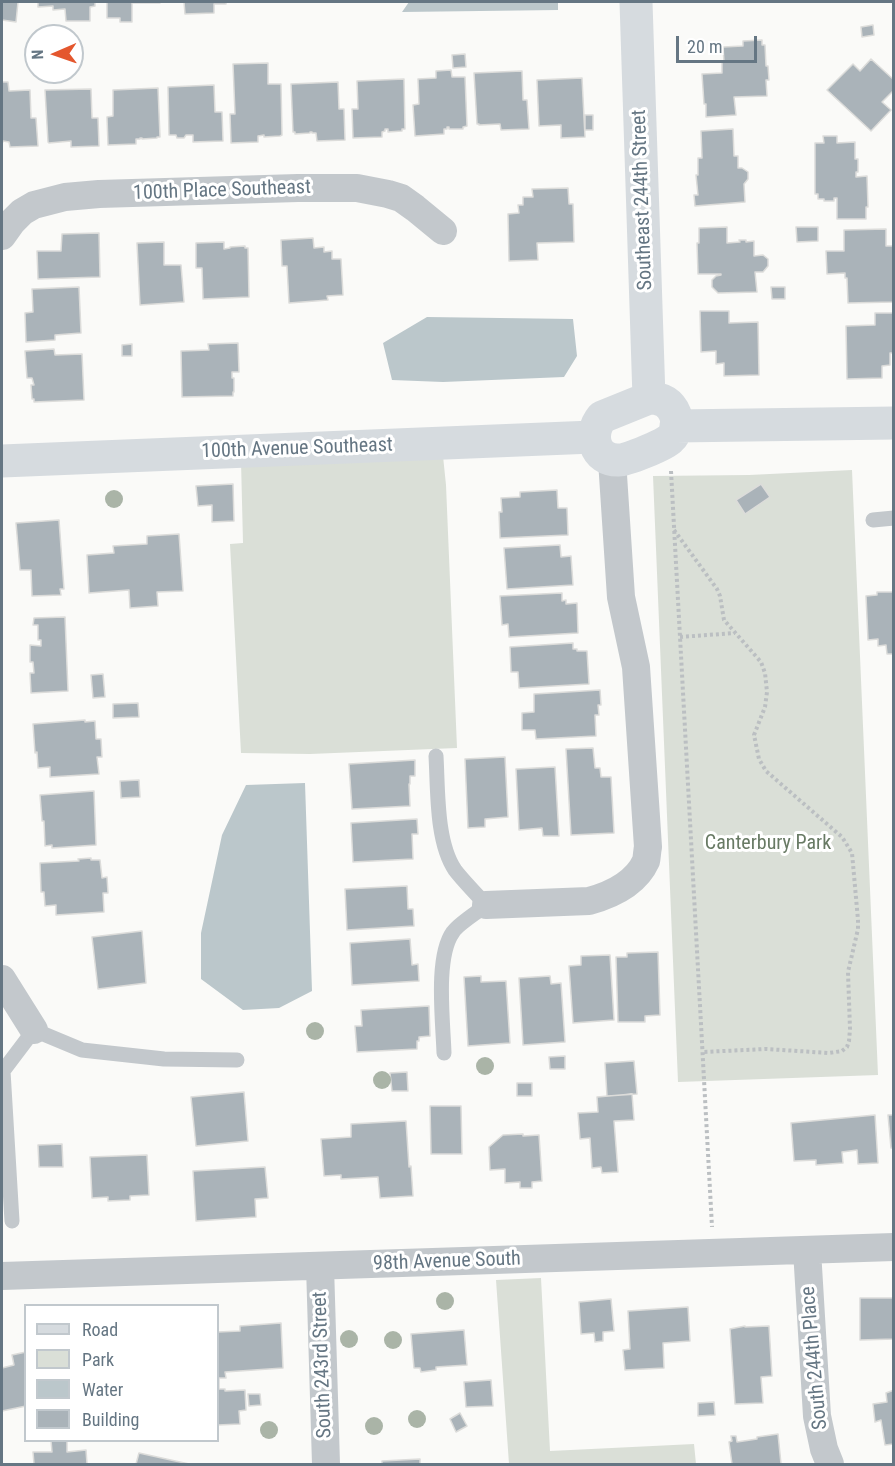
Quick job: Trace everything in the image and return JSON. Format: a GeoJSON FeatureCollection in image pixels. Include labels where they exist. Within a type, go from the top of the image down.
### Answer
{"type":"FeatureCollection","features":[{"type":"Feature","properties":{"kind":"street","name":"Southeast 244th Street"},"geometry":{"type":"LineString","coordinates":[[636,2],[649,398]]}},
{"type":"Feature","properties":{"kind":"street","name":"100th Place Southeast"},"geometry":{"type":"LineString","coordinates":[[5,223],[34,205],[81,195],[343,188],[373,190],[401,198],[443,231]]}},
{"type":"Feature","properties":{"kind":"street"},"geometry":{"type":"LineString","coordinates":[[486,905],[589,901],[604,897],[621,888],[636,876],[646,860],[648,847],[636,667],[621,597],[603,448],[594,430],[602,417],[649,398],[657,398],[669,405],[676,418],[673,433],[894,423]]}},
{"type":"Feature","properties":{"kind":"street","name":"100th Avenue Southeast"},"geometry":{"type":"LineString","coordinates":[[2,462],[603,448],[620,460],[629,458],[673,433]]}},
{"type":"Feature","properties":{"kind":"street"},"geometry":{"type":"LineString","coordinates":[[2,979],[34,1030]]}},
{"type":"Feature","properties":{"kind":"street","name":"98th Avenue South"},"geometry":{"type":"LineString","coordinates":[[2,1276],[894,1247]]}},
{"type":"Feature","properties":{"kind":"street","name":"South 244th Place"},"geometry":{"type":"LineString","coordinates":[[807,1250],[817,1416],[824,1449],[830,1464]]}},
{"type":"Feature","properties":{"kind":"street","name":"South 243rd Street"},"geometry":{"type":"LineString","coordinates":[[321,1266],[326,1464]]}},
{"type":"Feature","properties":{"kind":"lane"},"geometry":{"type":"LineString","coordinates":[[873,520],[894,518]]}},
{"type":"Feature","properties":{"kind":"lane"},"geometry":{"type":"LineString","coordinates":[[436,756],[441,831],[446,849],[455,869],[486,905],[453,931],[444,952],[441,968],[444,1053]]}},
{"type":"Feature","properties":{"kind":"lane"},"geometry":{"type":"LineString","coordinates":[[12,1221],[3,1071],[34,1030],[82,1050],[164,1059],[237,1060]]}},
{"type":"Feature","properties":{"kind":"path"},"geometry":{"type":"LineString","coordinates":[[673,433],[674,530],[714,1253]]}},
{"type":"Feature","properties":{"kind":"path"},"geometry":{"type":"LineString","coordinates":[[674,530],[717,589],[724,620],[761,662],[767,692],[765,707],[754,735],[759,759],[766,771],[842,837],[852,853],[858,929],[848,972],[849,1041],[847,1047],[842,1051],[829,1053],[766,1049],[703,1052]]}},
{"type":"Feature","properties":{"kind":"path"},"geometry":{"type":"LineString","coordinates":[[680,637],[735,633]]}},
{"type":"Feature","properties":{"kind":"green space"},"geometry":{"type":"Polygon","coordinates":[[[443,456],[457,748],[310,754],[241,753],[230,544],[243,543],[241,461],[443,456]]]}},
{"type":"Feature","properties":{"kind":"green space","name":"Canterbury Park"},"geometry":{"type":"Polygon","coordinates":[[[852,470],[878,1075],[678,1082],[653,476],[749,475],[852,470]]]}},
{"type":"Feature","properties":{"kind":"green space"},"geometry":{"type":"Polygon","coordinates":[[[541,1278],[550,1451],[694,1444],[696,1464],[509,1464],[496,1280],[541,1278]]]}},
{"type":"Feature","properties":{"kind":"water"},"geometry":{"type":"Polygon","coordinates":[[[409,2],[558,2],[558,10],[402,12],[409,2]]]}},
{"type":"Feature","properties":{"kind":"water"},"geometry":{"type":"Polygon","coordinates":[[[427,317],[573,319],[577,356],[564,377],[443,382],[392,380],[383,343],[427,317]]]}},
{"type":"Feature","properties":{"kind":"water"},"geometry":{"type":"Polygon","coordinates":[[[305,783],[312,991],[279,1008],[243,1010],[201,979],[201,933],[222,835],[246,785],[305,783]]]}},
{"type":"Feature","properties":{"kind":"building"},"geometry":{"type":"Polygon","coordinates":[[[2,2],[18,2],[16,22],[2,20],[2,2]]]}},
{"type":"Feature","properties":{"kind":"building"},"geometry":{"type":"Polygon","coordinates":[[[38,2],[95,2],[95,6],[90,7],[90,21],[66,21],[65,9],[53,10],[53,6],[38,7],[38,2]]]}},
{"type":"Feature","properties":{"kind":"building"},"geometry":{"type":"Polygon","coordinates":[[[107,2],[160,3],[132,3],[132,22],[120,22],[120,18],[107,18],[107,2]]]}},
{"type":"Feature","properties":{"kind":"building"},"geometry":{"type":"Polygon","coordinates":[[[184,2],[226,2],[226,4],[214,4],[214,13],[185,14],[184,2]]]}},
{"type":"Feature","properties":{"kind":"building"},"geometry":{"type":"Polygon","coordinates":[[[873,25],[874,35],[862,37],[861,27],[873,25]]]}},
{"type":"Feature","properties":{"kind":"building"},"geometry":{"type":"Polygon","coordinates":[[[762,40],[762,45],[765,45],[766,66],[768,66],[767,96],[734,97],[736,115],[706,117],[702,74],[722,73],[723,47],[743,46],[743,41],[762,40]]]}},
{"type":"Feature","properties":{"kind":"building"},"geometry":{"type":"Polygon","coordinates":[[[465,54],[466,67],[453,68],[452,55],[465,54]]]}},
{"type":"Feature","properties":{"kind":"building"},"geometry":{"type":"Polygon","coordinates":[[[871,59],[894,80],[894,90],[882,102],[891,110],[871,131],[827,90],[853,64],[860,71],[871,59]]]}},
{"type":"Feature","properties":{"kind":"building"},"geometry":{"type":"Polygon","coordinates":[[[268,63],[268,84],[281,84],[282,135],[258,136],[258,142],[231,143],[230,114],[235,114],[233,64],[268,63]]]}},
{"type":"Feature","properties":{"kind":"building"},"geometry":{"type":"Polygon","coordinates":[[[451,70],[452,77],[465,77],[467,126],[463,129],[447,127],[444,129],[444,134],[415,136],[413,105],[419,104],[418,79],[436,78],[436,71],[451,70]]]}},
{"type":"Feature","properties":{"kind":"building"},"geometry":{"type":"Polygon","coordinates":[[[522,71],[523,100],[527,100],[529,129],[501,130],[500,124],[477,124],[474,73],[522,71]]]}},
{"type":"Feature","properties":{"kind":"building"},"geometry":{"type":"Polygon","coordinates":[[[582,78],[585,137],[561,138],[561,125],[539,126],[537,80],[582,78]]]}},
{"type":"Feature","properties":{"kind":"building"},"geometry":{"type":"Polygon","coordinates":[[[404,79],[405,129],[388,132],[388,129],[385,129],[382,137],[353,138],[352,109],[358,109],[357,81],[404,79]]]}},
{"type":"Feature","properties":{"kind":"building"},"geometry":{"type":"Polygon","coordinates":[[[2,82],[8,82],[9,91],[30,90],[31,118],[36,118],[38,146],[10,147],[9,142],[2,142],[2,82]]]}},
{"type":"Feature","properties":{"kind":"building"},"geometry":{"type":"Polygon","coordinates":[[[338,82],[339,109],[344,109],[345,140],[317,141],[316,133],[295,134],[293,132],[291,84],[338,82]]]}},
{"type":"Feature","properties":{"kind":"building"},"geometry":{"type":"Polygon","coordinates":[[[214,85],[215,112],[222,112],[223,141],[193,142],[193,135],[177,138],[176,135],[169,135],[168,87],[214,85]]]}},
{"type":"Feature","properties":{"kind":"building"},"geometry":{"type":"Polygon","coordinates":[[[158,88],[160,137],[136,139],[136,144],[108,145],[107,117],[113,116],[113,90],[158,88]]]}},
{"type":"Feature","properties":{"kind":"building"},"geometry":{"type":"Polygon","coordinates":[[[91,89],[92,118],[98,118],[99,146],[71,147],[71,141],[49,143],[45,90],[91,89]]]}},
{"type":"Feature","properties":{"kind":"building"},"geometry":{"type":"Polygon","coordinates":[[[585,115],[593,115],[593,130],[585,130],[585,115]]]}},
{"type":"Feature","properties":{"kind":"building"},"geometry":{"type":"Polygon","coordinates":[[[733,129],[734,156],[738,156],[738,168],[748,172],[748,179],[744,184],[745,202],[695,206],[694,195],[698,195],[696,175],[698,175],[698,158],[702,158],[701,131],[733,129]]]}},
{"type":"Feature","properties":{"kind":"building"},"geometry":{"type":"Polygon","coordinates":[[[823,136],[837,136],[837,143],[855,142],[855,159],[858,159],[856,177],[867,176],[866,219],[837,219],[837,198],[834,198],[834,201],[824,201],[824,199],[818,199],[818,194],[815,194],[815,143],[824,143],[823,136]]]}},
{"type":"Feature","properties":{"kind":"building"},"geometry":{"type":"Polygon","coordinates":[[[568,188],[569,204],[573,204],[574,242],[537,243],[538,260],[509,261],[508,214],[519,213],[518,205],[523,205],[523,197],[533,197],[532,189],[568,188]]]}},
{"type":"Feature","properties":{"kind":"building"},"geometry":{"type":"Polygon","coordinates":[[[727,227],[727,243],[740,242],[739,240],[754,241],[754,256],[763,255],[768,259],[768,266],[763,272],[755,272],[757,292],[718,293],[712,287],[712,280],[721,274],[698,274],[699,228],[727,227]]]}},
{"type":"Feature","properties":{"kind":"building"},"geometry":{"type":"Polygon","coordinates":[[[796,227],[818,227],[818,241],[797,242],[796,227]]]}},
{"type":"Feature","properties":{"kind":"building"},"geometry":{"type":"Polygon","coordinates":[[[886,229],[886,246],[893,246],[894,249],[894,302],[848,303],[845,273],[827,274],[826,251],[844,251],[844,230],[886,229]]]}},
{"type":"Feature","properties":{"kind":"building"},"geometry":{"type":"Polygon","coordinates":[[[99,233],[100,277],[38,279],[37,251],[61,251],[62,234],[99,233]]]}},
{"type":"Feature","properties":{"kind":"building"},"geometry":{"type":"Polygon","coordinates":[[[313,238],[314,248],[324,247],[324,252],[332,251],[332,259],[341,259],[343,295],[327,296],[328,300],[289,303],[287,266],[282,266],[281,240],[313,238]]]}},
{"type":"Feature","properties":{"kind":"building"},"geometry":{"type":"Polygon","coordinates":[[[164,242],[164,265],[181,265],[184,302],[140,305],[137,243],[164,242]]]}},
{"type":"Feature","properties":{"kind":"building"},"geometry":{"type":"Polygon","coordinates":[[[224,242],[224,249],[245,246],[248,248],[249,297],[203,299],[202,268],[196,268],[196,243],[224,242]]]}},
{"type":"Feature","properties":{"kind":"building"},"geometry":{"type":"Polygon","coordinates":[[[79,287],[81,333],[55,335],[55,340],[26,342],[25,313],[33,312],[32,289],[79,287]]]}},
{"type":"Feature","properties":{"kind":"building"},"geometry":{"type":"Polygon","coordinates":[[[771,287],[785,287],[785,299],[772,299],[771,287]]]}},
{"type":"Feature","properties":{"kind":"building"},"geometry":{"type":"Polygon","coordinates":[[[700,311],[729,311],[729,323],[758,322],[759,375],[724,376],[724,363],[716,364],[716,351],[701,352],[700,311]]]}},
{"type":"Feature","properties":{"kind":"building"},"geometry":{"type":"Polygon","coordinates":[[[875,313],[894,313],[894,353],[890,353],[890,365],[882,366],[882,378],[847,379],[846,326],[875,325],[875,313]]]}},
{"type":"Feature","properties":{"kind":"building"},"geometry":{"type":"Polygon","coordinates":[[[238,343],[239,372],[232,372],[233,396],[182,397],[181,351],[209,350],[208,344],[238,343]]]}},
{"type":"Feature","properties":{"kind":"building"},"geometry":{"type":"Polygon","coordinates":[[[132,344],[132,356],[122,356],[122,345],[132,344]]]}},
{"type":"Feature","properties":{"kind":"building"},"geometry":{"type":"Polygon","coordinates":[[[54,349],[55,355],[82,354],[84,400],[34,402],[32,399],[31,385],[34,385],[32,378],[27,378],[25,351],[54,349]]]}},
{"type":"Feature","properties":{"kind":"building"},"geometry":{"type":"Polygon","coordinates":[[[233,484],[234,521],[212,522],[212,505],[198,506],[196,486],[233,484]]]}},
{"type":"Feature","properties":{"kind":"building"},"geometry":{"type":"Polygon","coordinates":[[[761,484],[770,497],[745,514],[736,500],[761,484]]]}},
{"type":"Feature","properties":{"kind":"building"},"geometry":{"type":"Polygon","coordinates":[[[557,490],[558,508],[567,508],[568,535],[500,538],[501,498],[520,497],[520,492],[557,490]]]}},
{"type":"Feature","properties":{"kind":"building"},"geometry":{"type":"Polygon","coordinates":[[[59,520],[64,589],[60,589],[61,595],[32,596],[31,570],[20,570],[16,523],[59,520]]]}},
{"type":"Feature","properties":{"kind":"building"},"geometry":{"type":"Polygon","coordinates":[[[179,534],[183,591],[157,592],[158,606],[130,608],[129,590],[89,593],[87,555],[114,553],[113,546],[147,544],[147,536],[179,534]]]}},
{"type":"Feature","properties":{"kind":"building"},"geometry":{"type":"Polygon","coordinates":[[[560,545],[561,557],[571,556],[573,585],[507,589],[504,548],[560,545]]]}},
{"type":"Feature","properties":{"kind":"building"},"geometry":{"type":"Polygon","coordinates":[[[877,592],[894,592],[894,654],[887,654],[886,645],[878,646],[878,639],[868,640],[866,596],[877,595],[877,592]]]}},
{"type":"Feature","properties":{"kind":"building"},"geometry":{"type":"Polygon","coordinates":[[[562,593],[562,601],[566,600],[566,604],[577,603],[578,633],[509,637],[508,624],[502,625],[500,596],[562,593]]]}},
{"type":"Feature","properties":{"kind":"building"},"geometry":{"type":"Polygon","coordinates":[[[65,617],[68,691],[31,693],[30,673],[34,673],[33,662],[30,662],[30,645],[41,646],[41,640],[38,640],[38,625],[33,625],[34,618],[65,617]]]}},
{"type":"Feature","properties":{"kind":"building"},"geometry":{"type":"Polygon","coordinates":[[[573,643],[573,649],[587,651],[589,684],[519,688],[518,672],[511,672],[510,647],[573,643]]]}},
{"type":"Feature","properties":{"kind":"building"},"geometry":{"type":"Polygon","coordinates":[[[103,674],[105,697],[93,698],[91,675],[103,674]]]}},
{"type":"Feature","properties":{"kind":"building"},"geometry":{"type":"Polygon","coordinates":[[[600,690],[599,715],[595,715],[596,736],[536,739],[535,730],[522,730],[522,713],[534,712],[534,694],[600,690]]]}},
{"type":"Feature","properties":{"kind":"building"},"geometry":{"type":"Polygon","coordinates":[[[138,703],[139,717],[113,718],[113,704],[138,703]]]}},
{"type":"Feature","properties":{"kind":"building"},"geometry":{"type":"Polygon","coordinates":[[[85,720],[85,722],[95,721],[96,739],[101,739],[102,757],[97,757],[99,774],[50,777],[50,767],[38,768],[33,724],[85,720]]]}},
{"type":"Feature","properties":{"kind":"building"},"geometry":{"type":"Polygon","coordinates":[[[593,748],[595,768],[600,768],[601,777],[611,777],[614,833],[571,835],[566,749],[593,748]]]}},
{"type":"Feature","properties":{"kind":"building"},"geometry":{"type":"Polygon","coordinates":[[[505,757],[508,817],[485,819],[485,827],[468,828],[465,759],[505,757]]]}},
{"type":"Feature","properties":{"kind":"building"},"geometry":{"type":"Polygon","coordinates":[[[415,760],[415,776],[410,776],[409,784],[410,806],[352,809],[349,764],[415,760]]]}},
{"type":"Feature","properties":{"kind":"building"},"geometry":{"type":"Polygon","coordinates":[[[555,767],[559,836],[543,836],[542,828],[519,830],[516,769],[555,767]]]}},
{"type":"Feature","properties":{"kind":"building"},"geometry":{"type":"Polygon","coordinates":[[[139,780],[140,797],[121,798],[120,781],[139,780]]]}},
{"type":"Feature","properties":{"kind":"building"},"geometry":{"type":"Polygon","coordinates":[[[94,791],[96,845],[52,848],[52,845],[45,846],[40,795],[94,791]]]}},
{"type":"Feature","properties":{"kind":"building"},"geometry":{"type":"Polygon","coordinates":[[[417,819],[418,834],[412,834],[413,859],[353,862],[351,823],[417,819]]]}},
{"type":"Feature","properties":{"kind":"building"},"geometry":{"type":"Polygon","coordinates":[[[91,858],[91,860],[100,860],[102,878],[107,877],[108,893],[103,893],[104,912],[56,915],[56,905],[45,906],[44,892],[41,892],[40,863],[79,861],[78,859],[91,858]]]}},
{"type":"Feature","properties":{"kind":"building"},"geometry":{"type":"Polygon","coordinates":[[[407,886],[408,909],[413,909],[414,926],[347,930],[345,889],[407,886]]]}},
{"type":"Feature","properties":{"kind":"building"},"geometry":{"type":"Polygon","coordinates":[[[142,931],[146,983],[98,989],[92,937],[142,931]]]}},
{"type":"Feature","properties":{"kind":"building"},"geometry":{"type":"Polygon","coordinates":[[[410,939],[412,965],[418,964],[419,981],[352,985],[350,943],[410,939]]]}},
{"type":"Feature","properties":{"kind":"building"},"geometry":{"type":"Polygon","coordinates":[[[658,952],[660,1015],[645,1016],[645,1022],[618,1022],[616,957],[627,957],[627,953],[658,952]]]}},
{"type":"Feature","properties":{"kind":"building"},"geometry":{"type":"Polygon","coordinates":[[[610,955],[614,1020],[573,1023],[569,966],[581,965],[581,956],[610,955]]]}},
{"type":"Feature","properties":{"kind":"building"},"geometry":{"type":"Polygon","coordinates":[[[481,976],[481,982],[506,981],[510,1043],[468,1046],[464,977],[481,976]]]}},
{"type":"Feature","properties":{"kind":"building"},"geometry":{"type":"Polygon","coordinates":[[[550,976],[551,984],[561,983],[565,1042],[523,1045],[519,978],[550,976]]]}},
{"type":"Feature","properties":{"kind":"building"},"geometry":{"type":"Polygon","coordinates":[[[429,1006],[430,1036],[419,1037],[417,1049],[357,1052],[355,1026],[362,1026],[361,1010],[429,1006]]]}},
{"type":"Feature","properties":{"kind":"building"},"geometry":{"type":"Polygon","coordinates":[[[565,1056],[565,1069],[550,1069],[549,1057],[565,1056]]]}},
{"type":"Feature","properties":{"kind":"building"},"geometry":{"type":"Polygon","coordinates":[[[634,1061],[637,1094],[607,1096],[605,1063],[634,1061]]]}},
{"type":"Feature","properties":{"kind":"building"},"geometry":{"type":"Polygon","coordinates":[[[407,1072],[408,1091],[392,1091],[390,1073],[407,1072]]]}},
{"type":"Feature","properties":{"kind":"building"},"geometry":{"type":"Polygon","coordinates":[[[517,1083],[532,1083],[532,1096],[517,1096],[517,1083]]]}},
{"type":"Feature","properties":{"kind":"building"},"geometry":{"type":"Polygon","coordinates":[[[244,1092],[248,1141],[196,1146],[191,1097],[244,1092]]]}},
{"type":"Feature","properties":{"kind":"building"},"geometry":{"type":"Polygon","coordinates":[[[632,1094],[634,1120],[614,1121],[618,1172],[602,1173],[601,1167],[592,1168],[590,1138],[580,1139],[578,1113],[598,1112],[597,1097],[632,1094]]]}},
{"type":"Feature","properties":{"kind":"building"},"geometry":{"type":"Polygon","coordinates":[[[430,1106],[461,1106],[462,1154],[431,1154],[430,1106]]]}},
{"type":"Feature","properties":{"kind":"building"},"geometry":{"type":"Polygon","coordinates":[[[875,1115],[878,1163],[858,1164],[857,1150],[842,1152],[843,1163],[816,1165],[816,1160],[794,1161],[791,1123],[875,1115]]]}},
{"type":"Feature","properties":{"kind":"building"},"geometry":{"type":"Polygon","coordinates":[[[888,1115],[894,1115],[894,1148],[891,1148],[888,1115]]]}},
{"type":"Feature","properties":{"kind":"building"},"geometry":{"type":"Polygon","coordinates":[[[406,1121],[413,1196],[380,1198],[378,1177],[341,1179],[341,1175],[324,1176],[321,1139],[351,1137],[351,1124],[406,1121]]]}},
{"type":"Feature","properties":{"kind":"building"},"geometry":{"type":"Polygon","coordinates":[[[523,1134],[523,1136],[539,1135],[542,1181],[532,1182],[532,1188],[520,1188],[520,1182],[505,1183],[505,1169],[490,1170],[489,1147],[503,1135],[523,1134]]]}},
{"type":"Feature","properties":{"kind":"building"},"geometry":{"type":"Polygon","coordinates":[[[62,1144],[63,1167],[39,1167],[38,1145],[62,1144]]]}},
{"type":"Feature","properties":{"kind":"building"},"geometry":{"type":"Polygon","coordinates":[[[147,1155],[149,1195],[130,1196],[130,1200],[108,1201],[108,1197],[92,1198],[90,1157],[147,1155]]]}},
{"type":"Feature","properties":{"kind":"building"},"geometry":{"type":"Polygon","coordinates":[[[265,1167],[268,1198],[255,1199],[256,1217],[196,1221],[193,1171],[265,1167]]]}},
{"type":"Feature","properties":{"kind":"building"},"geometry":{"type":"Polygon","coordinates":[[[860,1298],[894,1298],[894,1339],[860,1340],[860,1298]]]}},
{"type":"Feature","properties":{"kind":"building"},"geometry":{"type":"Polygon","coordinates":[[[611,1299],[614,1331],[603,1332],[603,1341],[595,1342],[594,1333],[581,1334],[579,1302],[611,1299]]]}},
{"type":"Feature","properties":{"kind":"building"},"geometry":{"type":"Polygon","coordinates":[[[688,1307],[690,1341],[663,1343],[664,1368],[625,1370],[623,1350],[630,1349],[628,1311],[688,1307]]]}},
{"type":"Feature","properties":{"kind":"building"},"geometry":{"type":"Polygon","coordinates":[[[281,1323],[283,1368],[225,1372],[226,1378],[219,1378],[219,1332],[240,1331],[240,1326],[281,1323]]]}},
{"type":"Feature","properties":{"kind":"building"},"geometry":{"type":"Polygon","coordinates":[[[745,1326],[769,1326],[772,1376],[761,1377],[763,1403],[735,1404],[730,1329],[745,1326]]]}},
{"type":"Feature","properties":{"kind":"building"},"geometry":{"type":"Polygon","coordinates":[[[464,1330],[467,1365],[436,1367],[436,1370],[421,1372],[420,1368],[414,1368],[411,1334],[464,1330]]]}},
{"type":"Feature","properties":{"kind":"building"},"geometry":{"type":"Polygon","coordinates":[[[24,1352],[24,1406],[2,1411],[2,1368],[14,1365],[12,1355],[24,1352]]]}},
{"type":"Feature","properties":{"kind":"building"},"geometry":{"type":"Polygon","coordinates":[[[491,1380],[493,1406],[466,1407],[464,1382],[491,1380]]]}},
{"type":"Feature","properties":{"kind":"building"},"geometry":{"type":"Polygon","coordinates":[[[219,1389],[245,1390],[246,1410],[239,1411],[240,1424],[219,1425],[219,1389]]]}},
{"type":"Feature","properties":{"kind":"building"},"geometry":{"type":"Polygon","coordinates":[[[894,1390],[894,1444],[885,1445],[881,1420],[875,1422],[873,1404],[887,1402],[886,1393],[894,1390]]]}},
{"type":"Feature","properties":{"kind":"building"},"geometry":{"type":"Polygon","coordinates":[[[248,1394],[260,1394],[261,1405],[249,1406],[248,1394]]]}},
{"type":"Feature","properties":{"kind":"building"},"geometry":{"type":"Polygon","coordinates":[[[714,1402],[715,1415],[698,1416],[698,1403],[714,1402]]]}},
{"type":"Feature","properties":{"kind":"building"},"geometry":{"type":"Polygon","coordinates":[[[460,1413],[467,1426],[456,1432],[450,1419],[460,1413]]]}},
{"type":"Feature","properties":{"kind":"building"},"geometry":{"type":"Polygon","coordinates":[[[778,1434],[781,1464],[732,1464],[729,1442],[732,1441],[731,1436],[736,1436],[737,1442],[778,1434]]]}},
{"type":"Feature","properties":{"kind":"building"},"geometry":{"type":"Polygon","coordinates":[[[51,1442],[67,1442],[67,1452],[86,1450],[87,1464],[34,1464],[33,1452],[52,1452],[51,1442]]]}},
{"type":"Feature","properties":{"kind":"building"},"geometry":{"type":"Polygon","coordinates":[[[139,1453],[189,1464],[136,1464],[139,1453]]]}},
{"type":"Feature","properties":{"kind":"building"},"geometry":{"type":"Polygon","coordinates":[[[420,1459],[420,1464],[382,1464],[382,1461],[420,1459]]]}}]}
